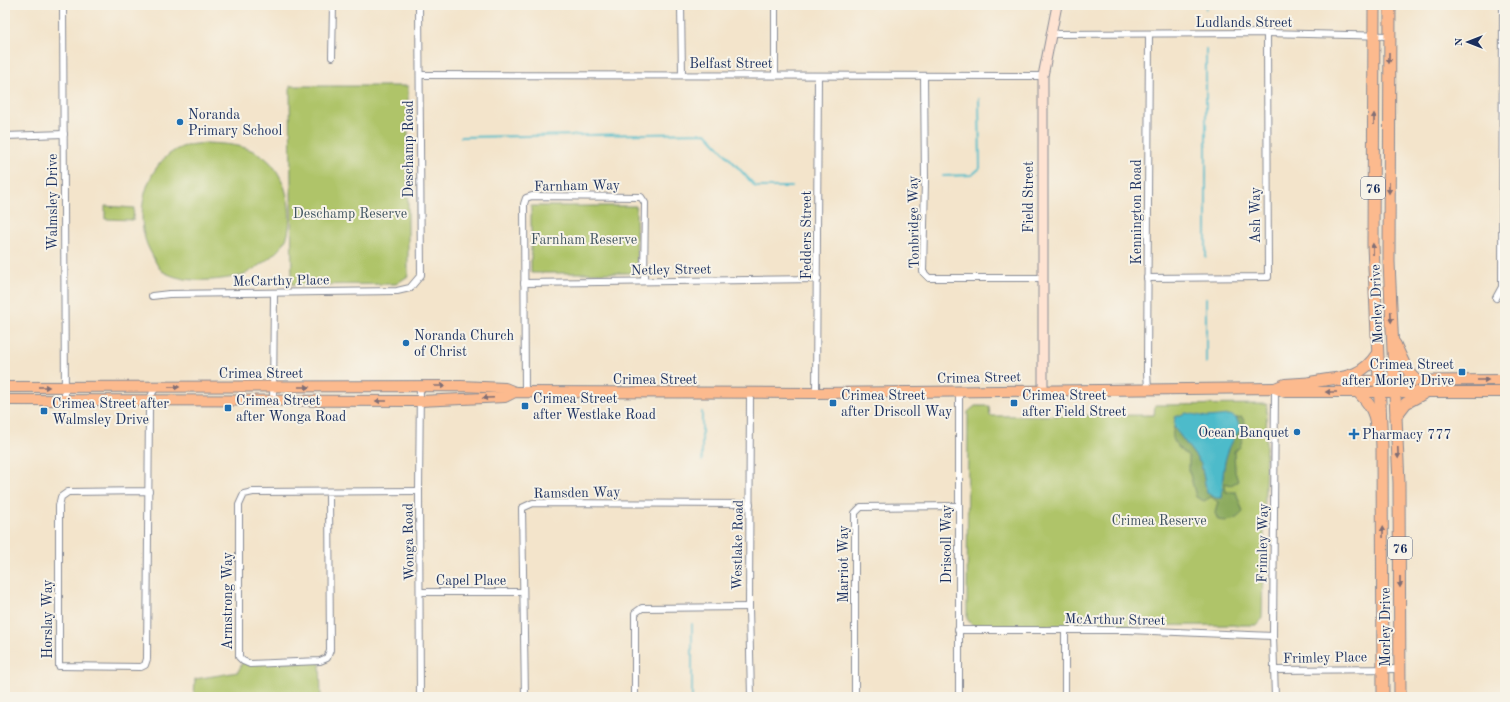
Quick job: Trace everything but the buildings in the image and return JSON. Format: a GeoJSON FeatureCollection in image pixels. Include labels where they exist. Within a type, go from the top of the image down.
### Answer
{"type":"FeatureCollection","features":[{"type":"Feature","properties":{"kind":"highway","name":"Morley Drive"},"geometry":{"type":"LineString","coordinates":[[1374,5],[1373,245],[1382,443],[1383,697]]}},
{"type":"Feature","properties":{"kind":"highway","name":"Morley Drive"},"geometry":{"type":"LineString","coordinates":[[1390,5],[1389,262],[1394,380],[1396,392],[1400,535],[1400,697]]}},
{"type":"Feature","properties":{"kind":"highway"},"geometry":{"type":"LineString","coordinates":[[1392,338],[1406,368],[1416,380]]}},
{"type":"Feature","properties":{"kind":"highway"},"geometry":{"type":"LineString","coordinates":[[1309,383],[1326,378],[1348,378],[1366,368],[1377,354]]}},
{"type":"Feature","properties":{"kind":"highway"},"geometry":{"type":"LineString","coordinates":[[1396,416],[1406,403],[1430,390]]}},
{"type":"Feature","properties":{"kind":"highway"},"geometry":{"type":"LineString","coordinates":[[1358,392],[1366,400],[1376,417],[1377,436],[1382,443]]}},
{"type":"Feature","properties":{"kind":"main road","name":"Crimea Street"},"geometry":{"type":"LineString","coordinates":[[5,387],[420,386],[505,388],[520,392],[816,393],[1275,388],[1285,384],[1378,380],[1505,380]]}},
{"type":"Feature","properties":{"kind":"main road","name":"Crimea Street"},"geometry":{"type":"LineString","coordinates":[[1275,388],[1285,392],[1396,392],[1430,390],[1505,392]]}},
{"type":"Feature","properties":{"kind":"main road","name":"Crimea Street"},"geometry":{"type":"LineString","coordinates":[[5,400],[420,400],[505,397],[520,392]]}},
{"type":"Feature","properties":{"kind":"street","name":"Walmsley Drive"},"geometry":{"type":"LineString","coordinates":[[63,5],[65,400]]}},
{"type":"Feature","properties":{"kind":"street"},"geometry":{"type":"LineString","coordinates":[[332,57],[333,5]]}},
{"type":"Feature","properties":{"kind":"street","name":"Deschamp Road"},"geometry":{"type":"LineString","coordinates":[[410,288],[421,275],[419,5]]}},
{"type":"Feature","properties":{"kind":"street"},"geometry":{"type":"LineString","coordinates":[[680,5],[682,75]]}},
{"type":"Feature","properties":{"kind":"street"},"geometry":{"type":"LineString","coordinates":[[775,5],[775,75]]}},
{"type":"Feature","properties":{"kind":"street","name":"Field Street"},"geometry":{"type":"LineString","coordinates":[[1042,390],[1043,76],[1057,5]]}},
{"type":"Feature","properties":{"kind":"street"},"geometry":{"type":"LineString","coordinates":[[1496,298],[1502,287],[1503,281],[1503,5]]}},
{"type":"Feature","properties":{"kind":"street","name":"Ludlands Street"},"geometry":{"type":"LineString","coordinates":[[1051,34],[1266,33],[1390,36]]}},
{"type":"Feature","properties":{"kind":"street","name":"Ash Way"},"geometry":{"type":"LineString","coordinates":[[1147,278],[1268,277],[1266,33]]}},
{"type":"Feature","properties":{"kind":"street","name":"Kennington Road"},"geometry":{"type":"LineString","coordinates":[[1148,389],[1147,278],[1149,34]]}},
{"type":"Feature","properties":{"kind":"street","name":"Belfast Street"},"geometry":{"type":"LineString","coordinates":[[420,75],[1043,76]]}},
{"type":"Feature","properties":{"kind":"street","name":"Fedders Street"},"geometry":{"type":"LineString","coordinates":[[816,393],[818,279],[818,76]]}},
{"type":"Feature","properties":{"kind":"street","name":"Tonbridge Way"},"geometry":{"type":"LineString","coordinates":[[924,76],[925,180],[923,272],[929,278],[1042,278]]}},
{"type":"Feature","properties":{"kind":"street"},"geometry":{"type":"LineString","coordinates":[[5,136],[64,134]]}},
{"type":"Feature","properties":{"kind":"street","name":"Farnham Way"},"geometry":{"type":"LineString","coordinates":[[520,392],[524,283],[524,204],[526,198],[532,196],[641,197],[645,204],[644,281]]}},
{"type":"Feature","properties":{"kind":"street","name":"Netley Street"},"geometry":{"type":"LineString","coordinates":[[524,283],[818,279]]}},
{"type":"Feature","properties":{"kind":"street","name":"McCarthy Place"},"geometry":{"type":"LineString","coordinates":[[152,296],[169,294],[398,291],[410,288]]}},
{"type":"Feature","properties":{"kind":"street"},"geometry":{"type":"LineString","coordinates":[[273,400],[274,293]]}},
{"type":"Feature","properties":{"kind":"street","name":"Wonga Road"},"geometry":{"type":"LineString","coordinates":[[420,386],[420,697]]}},
{"type":"Feature","properties":{"kind":"street","name":"Horslay Way"},"geometry":{"type":"LineString","coordinates":[[149,491],[68,492],[61,498],[59,506],[59,666],[136,667],[145,664],[147,659],[149,491],[150,396],[157,387]]}},
{"type":"Feature","properties":{"kind":"street","name":"Frimley Way"},"geometry":{"type":"LineString","coordinates":[[1275,388],[1272,636],[1275,670],[1275,697]]}},
{"type":"Feature","properties":{"kind":"street","name":"Driscoll Way"},"geometry":{"type":"LineString","coordinates":[[959,391],[959,697]]}},
{"type":"Feature","properties":{"kind":"street","name":"Westlake Road"},"geometry":{"type":"LineString","coordinates":[[750,393],[749,607],[751,697]]}},
{"type":"Feature","properties":{"kind":"street","name":"Armstrong Way"},"geometry":{"type":"LineString","coordinates":[[329,493],[330,650],[327,658],[320,662],[250,664],[243,662],[239,657],[239,505],[244,494],[252,492],[419,492]]}},
{"type":"Feature","properties":{"kind":"street","name":"Ramsden Way"},"geometry":{"type":"LineString","coordinates":[[525,697],[522,592],[522,508],[534,503],[750,504]]}},
{"type":"Feature","properties":{"kind":"street","name":"Marriot Way"},"geometry":{"type":"LineString","coordinates":[[854,697],[855,513],[857,509],[861,507],[958,506]]}},
{"type":"Feature","properties":{"kind":"street","name":"Capel Place"},"geometry":{"type":"LineString","coordinates":[[420,592],[522,592]]}},
{"type":"Feature","properties":{"kind":"street"},"geometry":{"type":"LineString","coordinates":[[635,697],[635,613],[642,608],[749,607]]}},
{"type":"Feature","properties":{"kind":"street","name":"McArthur Street"},"geometry":{"type":"LineString","coordinates":[[958,630],[1128,630],[1272,636]]}},
{"type":"Feature","properties":{"kind":"street"},"geometry":{"type":"LineString","coordinates":[[1065,630],[1065,697]]}},
{"type":"Feature","properties":{"kind":"street","name":"Frimley Place"},"geometry":{"type":"LineString","coordinates":[[1275,670],[1400,669]]}},
{"type":"Feature","properties":{"kind":"green space","name":"Deschamp Reserve"},"geometry":{"type":"Polygon","coordinates":[[[290,86],[408,86],[408,276],[396,284],[292,285],[290,86]]]}},
{"type":"Feature","properties":{"kind":"green space"},"geometry":{"type":"Polygon","coordinates":[[[206,143],[240,146],[259,154],[268,160],[281,178],[285,189],[290,212],[290,224],[286,239],[276,253],[248,272],[230,278],[190,280],[170,275],[158,267],[145,238],[142,223],[142,207],[145,192],[151,177],[169,154],[182,147],[206,143]]]}},
{"type":"Feature","properties":{"kind":"green space"},"geometry":{"type":"Polygon","coordinates":[[[105,206],[134,208],[133,220],[105,219],[105,206]]]}},
{"type":"Feature","properties":{"kind":"green space","name":"Farnham Reserve"},"geometry":{"type":"Polygon","coordinates":[[[531,206],[636,206],[637,273],[531,273],[531,206]]]}},
{"type":"Feature","properties":{"kind":"green space","name":"Crimea Reserve"},"geometry":{"type":"Polygon","coordinates":[[[1267,404],[1262,618],[1258,625],[973,626],[967,619],[968,412],[975,406],[989,406],[990,416],[1154,415],[1155,405],[1267,404]]]}},
{"type":"Feature","properties":{"kind":"green space"},"geometry":{"type":"Polygon","coordinates":[[[1242,417],[1246,425],[1240,447],[1234,451],[1235,472],[1238,481],[1231,485],[1225,483],[1226,492],[1236,492],[1243,512],[1232,520],[1218,520],[1215,513],[1218,502],[1211,497],[1204,501],[1196,497],[1189,471],[1189,457],[1174,441],[1174,427],[1201,464],[1207,493],[1222,497],[1227,453],[1241,428],[1236,418],[1242,417]]]}},
{"type":"Feature","properties":{"kind":"green space"},"geometry":{"type":"Polygon","coordinates":[[[243,661],[320,661],[321,697],[194,697],[195,679],[238,672],[243,661]]]}},
{"type":"Feature","properties":{"kind":"water"},"geometry":{"type":"Polygon","coordinates":[[[1186,413],[1207,417],[1230,415],[1236,418],[1241,428],[1227,453],[1223,478],[1222,498],[1216,498],[1207,493],[1201,464],[1174,427],[1175,417],[1186,413]]]}},
{"type":"Feature","properties":{"kind":"waterway"},"geometry":{"type":"LineString","coordinates":[[1206,49],[1206,257]]}},
{"type":"Feature","properties":{"kind":"waterway"},"geometry":{"type":"LineString","coordinates":[[943,176],[972,175],[980,168],[979,99]]}},
{"type":"Feature","properties":{"kind":"waterway"},"geometry":{"type":"LineString","coordinates":[[461,137],[706,133],[756,187],[792,187]]}},
{"type":"Feature","properties":{"kind":"waterway"},"geometry":{"type":"LineString","coordinates":[[1206,298],[1206,363]]}},
{"type":"Feature","properties":{"kind":"waterway"},"geometry":{"type":"LineString","coordinates":[[702,412],[702,461]]}},
{"type":"Feature","properties":{"kind":"waterway"},"geometry":{"type":"LineString","coordinates":[[692,624],[692,697]]}},
{"type":"Feature","properties":{"kind":"place","name":"Noranda Primary School"},"geometry":{"type":"Point","coordinates":[180,122]}},
{"type":"Feature","properties":{"kind":"place","name":"Noranda Church of Christ"},"geometry":{"type":"Point","coordinates":[406,343]}},
{"type":"Feature","properties":{"kind":"place","name":"Crimea Street after Morley Drive"},"geometry":{"type":"Point","coordinates":[1462,372]}},
{"type":"Feature","properties":{"kind":"place","name":"Crimea Street after Driscoll Way"},"geometry":{"type":"Point","coordinates":[833,403]}},
{"type":"Feature","properties":{"kind":"place","name":"Crimea Street after Field Street"},"geometry":{"type":"Point","coordinates":[1014,403]}},
{"type":"Feature","properties":{"kind":"place","name":"Crimea Street after Westlake Road"},"geometry":{"type":"Point","coordinates":[525,406]}},
{"type":"Feature","properties":{"kind":"place","name":"Crimea Street after Wonga Road"},"geometry":{"type":"Point","coordinates":[228,408]}},
{"type":"Feature","properties":{"kind":"place","name":"Crimea Street after Walmsley Drive"},"geometry":{"type":"Point","coordinates":[44,411]}},
{"type":"Feature","properties":{"kind":"place","name":"Ocean Banquet"},"geometry":{"type":"Point","coordinates":[1297,432]}},
{"type":"Feature","properties":{"kind":"place","name":"Pharmacy 777"},"geometry":{"type":"Point","coordinates":[1354,434]}}]}
